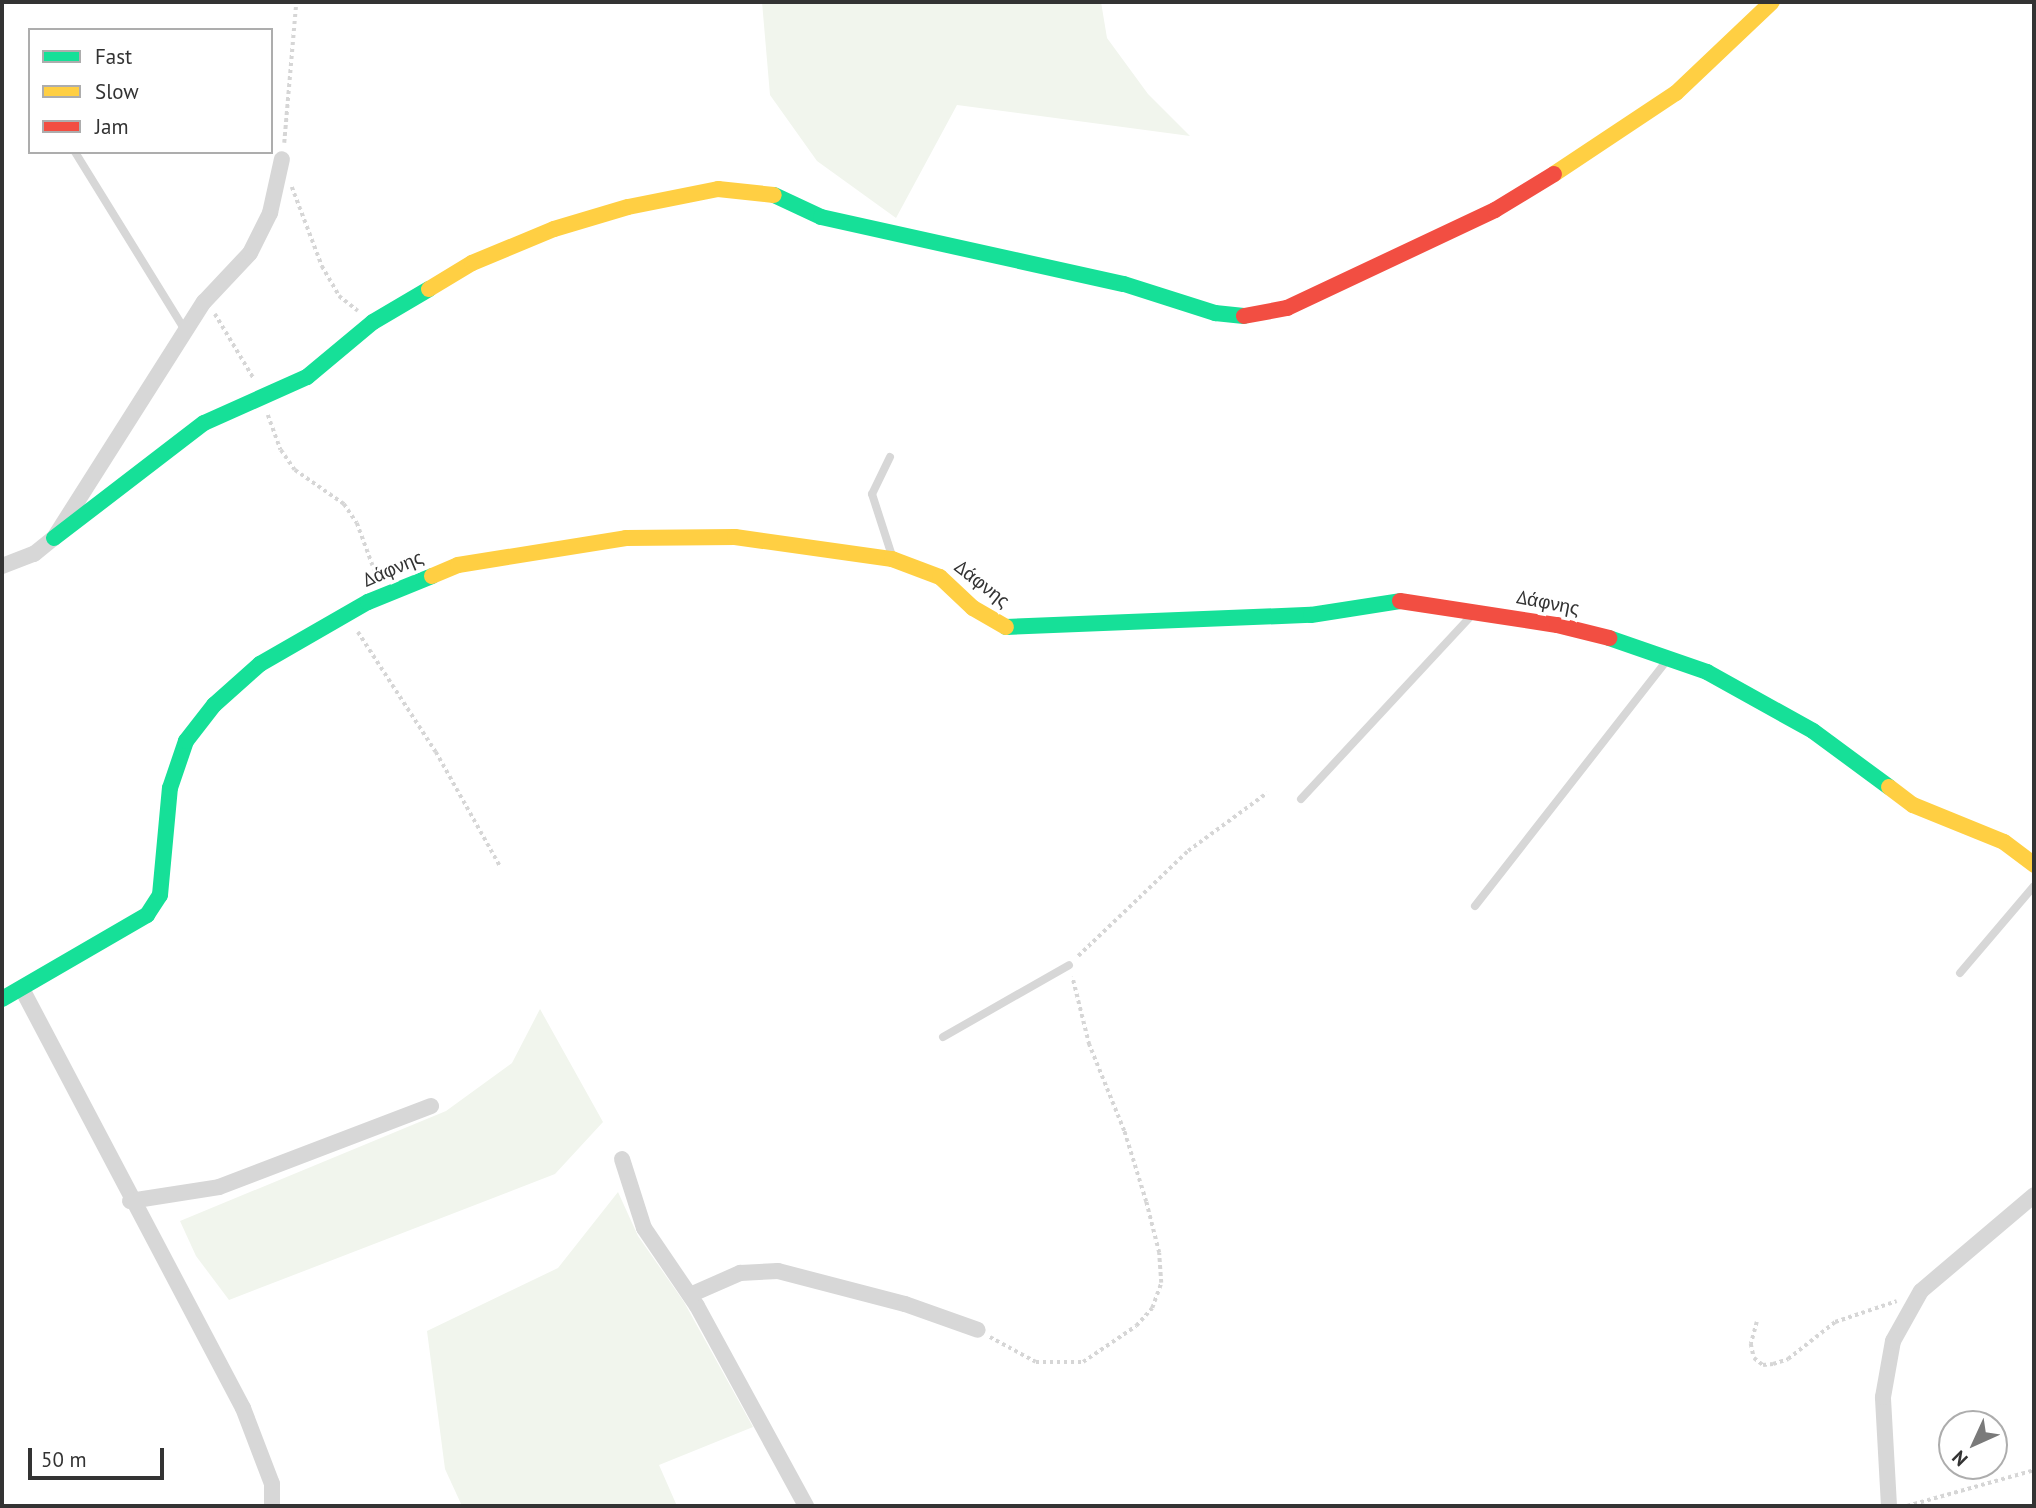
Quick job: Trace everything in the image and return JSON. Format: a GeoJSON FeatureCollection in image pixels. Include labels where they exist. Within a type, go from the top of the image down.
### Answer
{"type":"FeatureCollection","features":[{"type":"Feature","properties":{"kind":"street"},"geometry":{"type":"LineString","coordinates":[[2,566],[21,561],[54,538],[204,422],[265,399],[307,377],[373,322],[472,263],[554,229],[628,207],[718,189],[764,191],[821,217],[1124,284],[1215,313],[1250,316],[1287,308],[1495,210],[1675,93],[1772,2]]}},
{"type":"Feature","properties":{"kind":"street"},"geometry":{"type":"LineString","coordinates":[[54,538],[187,333],[204,302],[250,253],[270,213],[282,159]]}},
{"type":"Feature","properties":{"kind":"street","name":"Δάφνης"},"geometry":{"type":"LineString","coordinates":[[2,999],[147,915],[160,895],[170,788],[186,741],[221,698],[260,664],[382,596],[458,565],[626,538],[735,537],[892,559],[940,577],[972,608],[1004,627],[1311,615],[1397,600],[1557,625],[1670,657],[1707,672],[1813,731],[1913,805],[2004,842],[2034,865]]}},
{"type":"Feature","properties":{"kind":"street"},"geometry":{"type":"LineString","coordinates":[[22,989],[131,1201],[243,1408],[272,1484],[272,1506]]}},
{"type":"Feature","properties":{"kind":"street"},"geometry":{"type":"LineString","coordinates":[[131,1201],[219,1187],[431,1106]]}},
{"type":"Feature","properties":{"kind":"street"},"geometry":{"type":"LineString","coordinates":[[622,1159],[644,1228],[690,1295],[806,1506]]}},
{"type":"Feature","properties":{"kind":"street"},"geometry":{"type":"LineString","coordinates":[[1889,1506],[1883,1397],[1893,1342],[1921,1292],[2034,1195]]}},
{"type":"Feature","properties":{"kind":"street"},"geometry":{"type":"LineString","coordinates":[[690,1295],[740,1273],[778,1271],[905,1304],[978,1329]]}},
{"type":"Feature","properties":{"kind":"lane"},"geometry":{"type":"LineString","coordinates":[[76,154],[187,333]]}},
{"type":"Feature","properties":{"kind":"lane"},"geometry":{"type":"LineString","coordinates":[[890,457],[872,494],[892,559]]}},
{"type":"Feature","properties":{"kind":"lane"},"geometry":{"type":"LineString","coordinates":[[1301,799],[1475,611]]}},
{"type":"Feature","properties":{"kind":"lane"},"geometry":{"type":"LineString","coordinates":[[1475,906],[1670,657]]}},
{"type":"Feature","properties":{"kind":"lane"},"geometry":{"type":"LineString","coordinates":[[1960,973],[2034,886]]}},
{"type":"Feature","properties":{"kind":"lane"},"geometry":{"type":"LineString","coordinates":[[943,1037],[1069,965]]}},
{"type":"Feature","properties":{"kind":"path"},"geometry":{"type":"LineString","coordinates":[[296,2],[282,159],[322,266],[339,296],[373,322]]}},
{"type":"Feature","properties":{"kind":"path"},"geometry":{"type":"LineString","coordinates":[[204,302],[265,399],[271,428],[295,470],[337,498],[357,523],[382,596]]}},
{"type":"Feature","properties":{"kind":"path"},"geometry":{"type":"LineString","coordinates":[[346,615],[436,752],[500,866]]}},
{"type":"Feature","properties":{"kind":"path"},"geometry":{"type":"LineString","coordinates":[[978,1329],[1036,1362],[1083,1362],[1136,1326],[1152,1308],[1161,1283],[1159,1253],[1124,1131],[1089,1045],[1069,965],[1188,851],[1267,793]]}},
{"type":"Feature","properties":{"kind":"path"},"geometry":{"type":"LineString","coordinates":[[1757,1322],[1751,1344],[1754,1358],[1763,1365],[1773,1364],[1788,1359],[1835,1322],[1921,1292]]}},
{"type":"Feature","properties":{"kind":"path"},"geometry":{"type":"LineString","coordinates":[[1907,1506],[2034,1470]]}},
{"type":"Feature","properties":{"kind":"shaded area"},"geometry":{"type":"Polygon","coordinates":[[[762,2],[1101,2],[1107,38],[1148,94],[1190,136],[957,105],[896,218],[817,161],[770,95],[762,2]]]}},
{"type":"Feature","properties":{"kind":"shaded area"},"geometry":{"type":"Polygon","coordinates":[[[540,1009],[603,1122],[555,1174],[229,1300],[196,1256],[180,1221],[446,1111],[512,1063],[540,1009]]]}},
{"type":"Feature","properties":{"kind":"shaded area"},"geometry":{"type":"Polygon","coordinates":[[[618,1192],[638,1236],[684,1302],[753,1427],[659,1465],[677,1506],[462,1506],[445,1469],[427,1331],[558,1268],[618,1192]]]}},
{"type":"Feature","properties":{"kind":"traffic: fast"},"geometry":{"type":"LineString","coordinates":[[774,195],[821,217],[1124,284],[1215,313],[1244,316]]}},
{"type":"Feature","properties":{"kind":"traffic: fast"},"geometry":{"type":"LineString","coordinates":[[54,538],[204,423],[307,377],[373,322],[429,289]]}},
{"type":"Feature","properties":{"kind":"traffic: fast"},"geometry":{"type":"LineString","coordinates":[[2,999],[147,915],[160,895],[170,788],[186,741],[214,705],[260,664],[368,602],[432,576]]}},
{"type":"Feature","properties":{"kind":"traffic: fast"},"geometry":{"type":"LineString","coordinates":[[1006,627],[1311,615],[1400,601]]}},
{"type":"Feature","properties":{"kind":"traffic: fast"},"geometry":{"type":"LineString","coordinates":[[1609,638],[1707,672],[1813,731],[1889,787]]}},
{"type":"Feature","properties":{"kind":"traffic: slow"},"geometry":{"type":"LineString","coordinates":[[1554,174],[1676,93],[1772,2]]}},
{"type":"Feature","properties":{"kind":"traffic: slow"},"geometry":{"type":"LineString","coordinates":[[429,289],[472,263],[554,229],[628,207],[718,189],[774,195]]}},
{"type":"Feature","properties":{"kind":"traffic: slow"},"geometry":{"type":"LineString","coordinates":[[432,576],[458,565],[626,538],[735,537],[892,559],[940,577],[973,608],[1006,627]]}},
{"type":"Feature","properties":{"kind":"traffic: slow"},"geometry":{"type":"LineString","coordinates":[[1889,787],[1913,805],[2004,842],[2034,865]]}},
{"type":"Feature","properties":{"kind":"traffic: jam"},"geometry":{"type":"LineString","coordinates":[[1244,316],[1287,308],[1495,210],[1554,174]]}},
{"type":"Feature","properties":{"kind":"traffic: jam"},"geometry":{"type":"LineString","coordinates":[[1400,601],[1557,625],[1609,638]]}}]}
